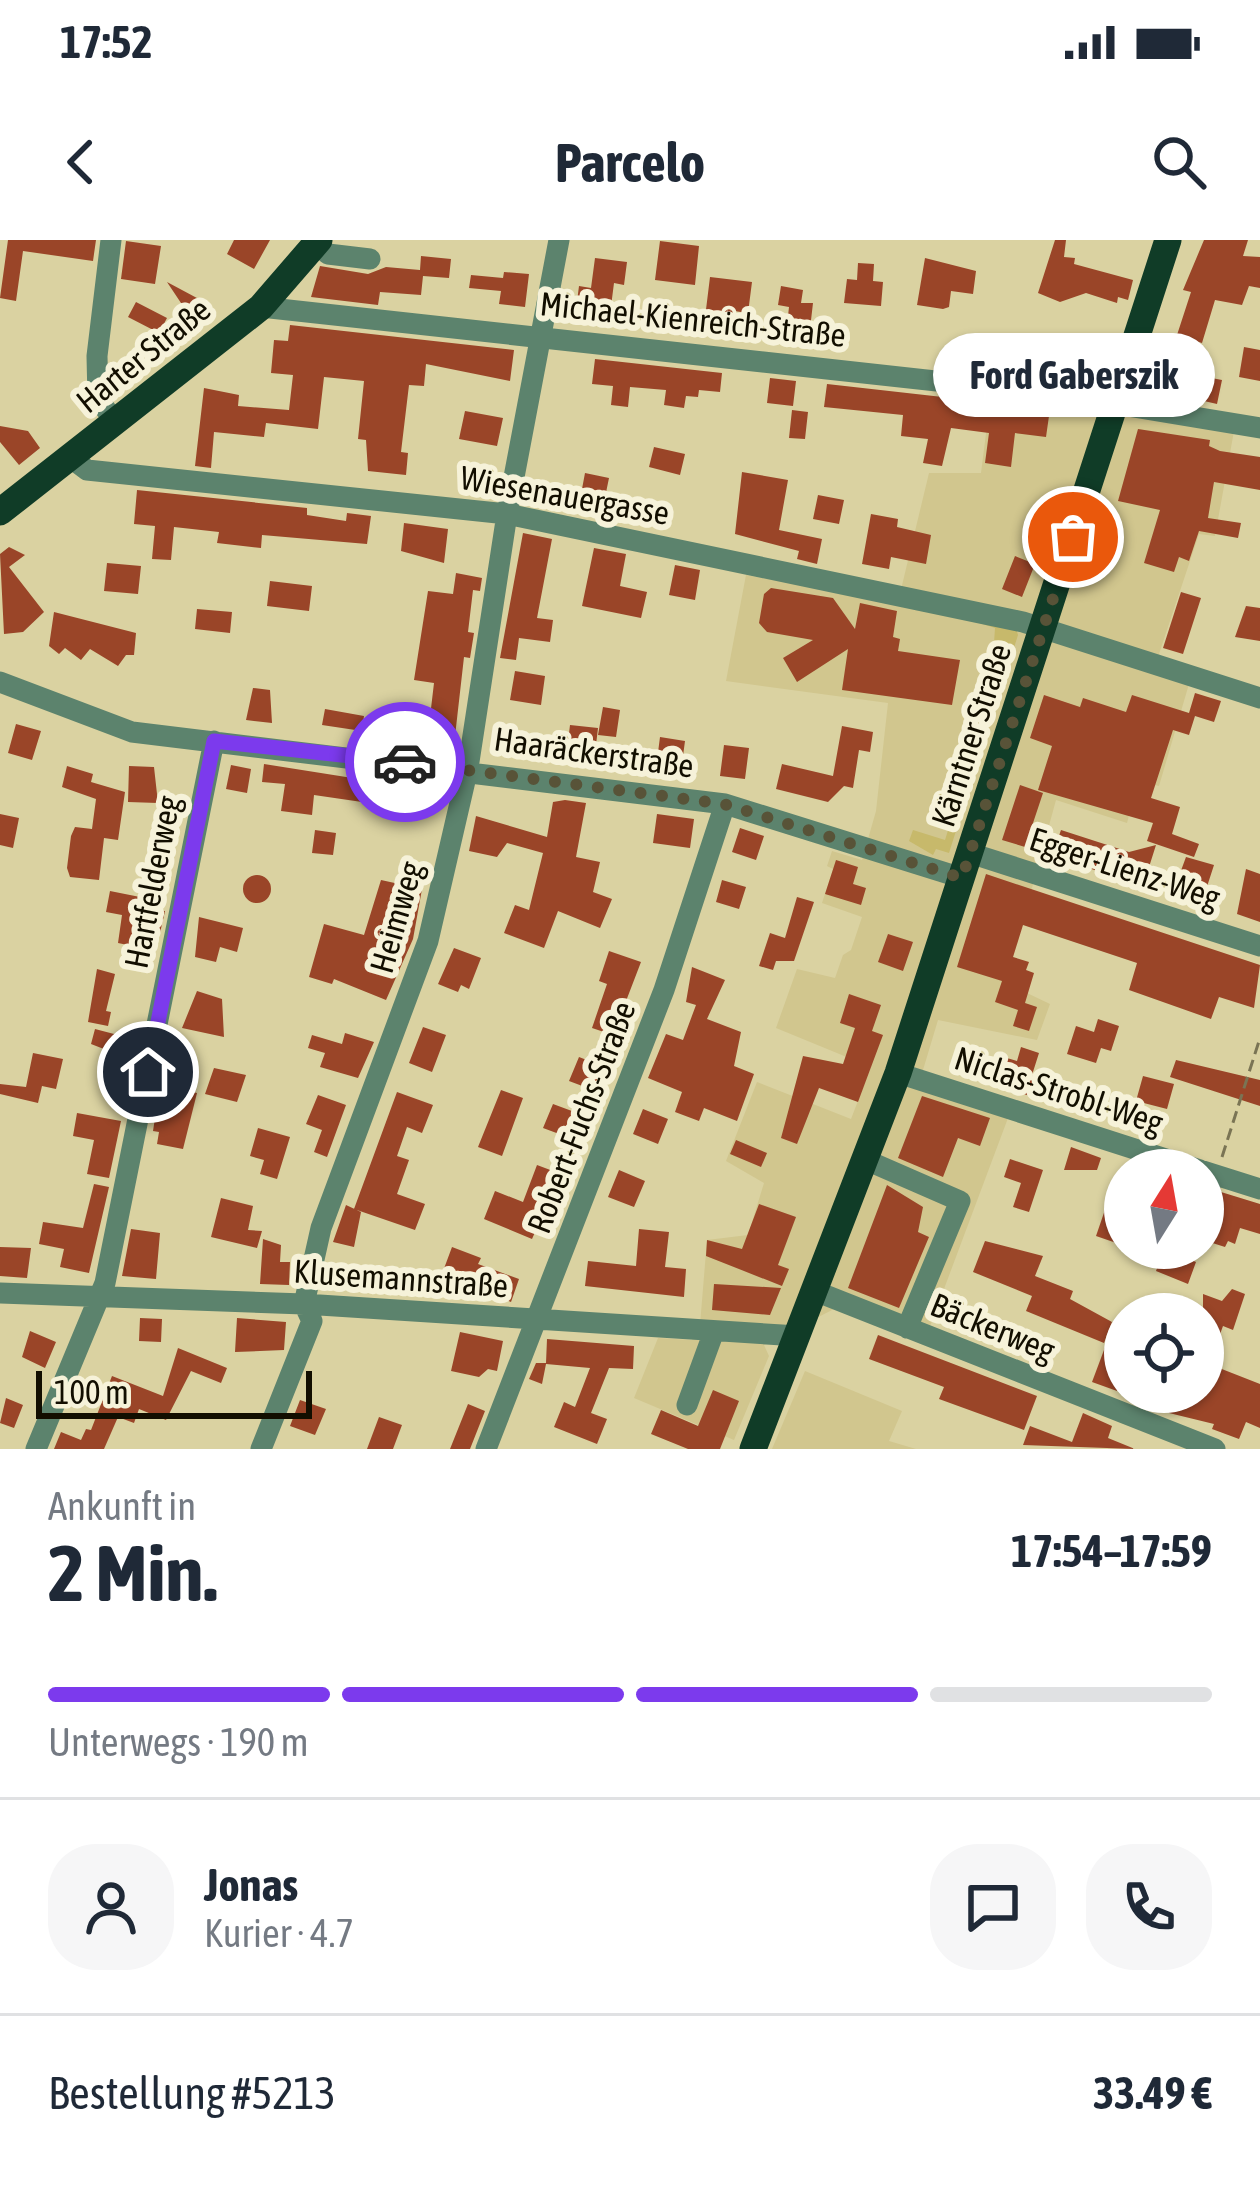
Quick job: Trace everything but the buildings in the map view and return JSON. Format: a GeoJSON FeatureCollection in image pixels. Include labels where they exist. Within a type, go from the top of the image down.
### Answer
{"type":"FeatureCollection","features":[{"type":"Feature","properties":{"kind":"main road","name":"Kärntner Straße"},"geometry":{"type":"LineString","coordinates":[[752,1449],[898,1073],[1168,240]]}},
{"type":"Feature","properties":{"kind":"main road","name":"Harter Straße"},"geometry":{"type":"LineString","coordinates":[[0,512],[261,307],[318,242]]}},
{"type":"Feature","properties":{"kind":"street"},"geometry":{"type":"LineString","coordinates":[[111,240],[97,356],[98,399],[116,423]]}},
{"type":"Feature","properties":{"kind":"street","name":"Heimweg"},"geometry":{"type":"LineString","coordinates":[[261,1449],[312,1321],[304,1304],[321,1228],[428,941],[468,769],[507,514],[559,240]]}},
{"type":"Feature","properties":{"kind":"street"},"geometry":{"type":"LineString","coordinates":[[318,242],[328,254],[370,259]]}},
{"type":"Feature","properties":{"kind":"street","name":"Michael-Kienreich-Straße"},"geometry":{"type":"LineString","coordinates":[[261,307],[540,334],[1116,402],[1260,428]]}},
{"type":"Feature","properties":{"kind":"street","name":"Wiesenauergasse"},"geometry":{"type":"LineString","coordinates":[[70,458],[87,470],[507,514],[1045,627],[1237,691],[1260,694]]}},
{"type":"Feature","properties":{"kind":"street","name":"Haaräckerstraße"},"geometry":{"type":"LineString","coordinates":[[0,682],[131,732],[468,769],[724,804],[966,866]]}},
{"type":"Feature","properties":{"kind":"street","name":"Hartfelderweg"},"geometry":{"type":"LineString","coordinates":[[36,1449],[105,1283],[214,741]]}},
{"type":"Feature","properties":{"kind":"street","name":"Robert-Fuchs-Straße"},"geometry":{"type":"LineString","coordinates":[[486,1449],[664,990],[724,804]]}},
{"type":"Feature","properties":{"kind":"street","name":"Egger-Lienz-Weg"},"geometry":{"type":"LineString","coordinates":[[966,866],[1260,946]]}},
{"type":"Feature","properties":{"kind":"street","name":"Niclas-Strobl-Weg"},"geometry":{"type":"LineString","coordinates":[[898,1073],[1134,1149]]}},
{"type":"Feature","properties":{"kind":"street"},"geometry":{"type":"LineString","coordinates":[[866,1160],[960,1201],[907,1328]]}},
{"type":"Feature","properties":{"kind":"street","name":"Niclas-Strobl-Weg"},"geometry":{"type":"LineString","coordinates":[[1224,1178],[1260,1189]]}},
{"type":"Feature","properties":{"kind":"street","name":"Bäckerweg"},"geometry":{"type":"LineString","coordinates":[[815,1291],[1215,1449]]}},
{"type":"Feature","properties":{"kind":"street","name":"Klusemannstraße"},"geometry":{"type":"LineString","coordinates":[[0,1293],[304,1304],[798,1336]]}},
{"type":"Feature","properties":{"kind":"street"},"geometry":{"type":"LineString","coordinates":[[687,1405],[712,1334]]}},
{"type":"Feature","properties":{"kind":"path"},"geometry":{"type":"LineString","coordinates":[[1215,1149],[1260,1038]]}},
{"type":"Feature","properties":{"kind":"shaded area"},"geometry":{"type":"Polygon","coordinates":[[[992,386],[1234,431],[1215,536],[1199,534],[1159,654],[1189,684],[1159,786],[1138,781],[1127,823],[1056,800],[1006,983],[1050,1004],[1037,1040],[938,1020],[920,1080],[1011,1110],[929,1329],[834,1309],[764,1345],[769,1356],[734,1440],[634,1398],[658,1338],[692,1340],[700,1325],[707,1240],[748,1235],[764,1183],[726,1161],[757,1082],[851,1119],[871,1067],[776,1028],[797,969],[835,978],[843,955],[851,950],[862,917],[822,903],[833,869],[827,866],[832,851],[862,860],[876,811],[888,703],[726,681],[746,575],[898,602],[929,473],[981,473],[992,386]]]}},
{"type":"Feature","properties":{"kind":"shaded area"},"geometry":{"type":"Polygon","coordinates":[[[967,619],[1016,628],[1018,635],[949,853],[936,849],[933,855],[909,841],[913,830],[945,840],[1006,648],[994,643],[995,628],[967,619]]]}},
{"type":"Feature","properties":{"kind":"shaded area"},"geometry":{"type":"Polygon","coordinates":[[[805,1371],[902,1411],[889,1441],[916,1449],[772,1449],[805,1371]]]}},
{"type":"Feature","properties":{"kind":"way so far"},"geometry":{"type":"LineString","coordinates":[[405,762],[724,804],[962,878],[1073,537]]}},
{"type":"Feature","properties":{"kind":"place","name":"Ford Gaberszik"},"geometry":{"type":"Point","coordinates":[1073,537]}},
{"type":"Feature","properties":{"kind":"route"},"geometry":{"type":"LineString","coordinates":[[148,1072],[214,741],[405,762]]}}]}
